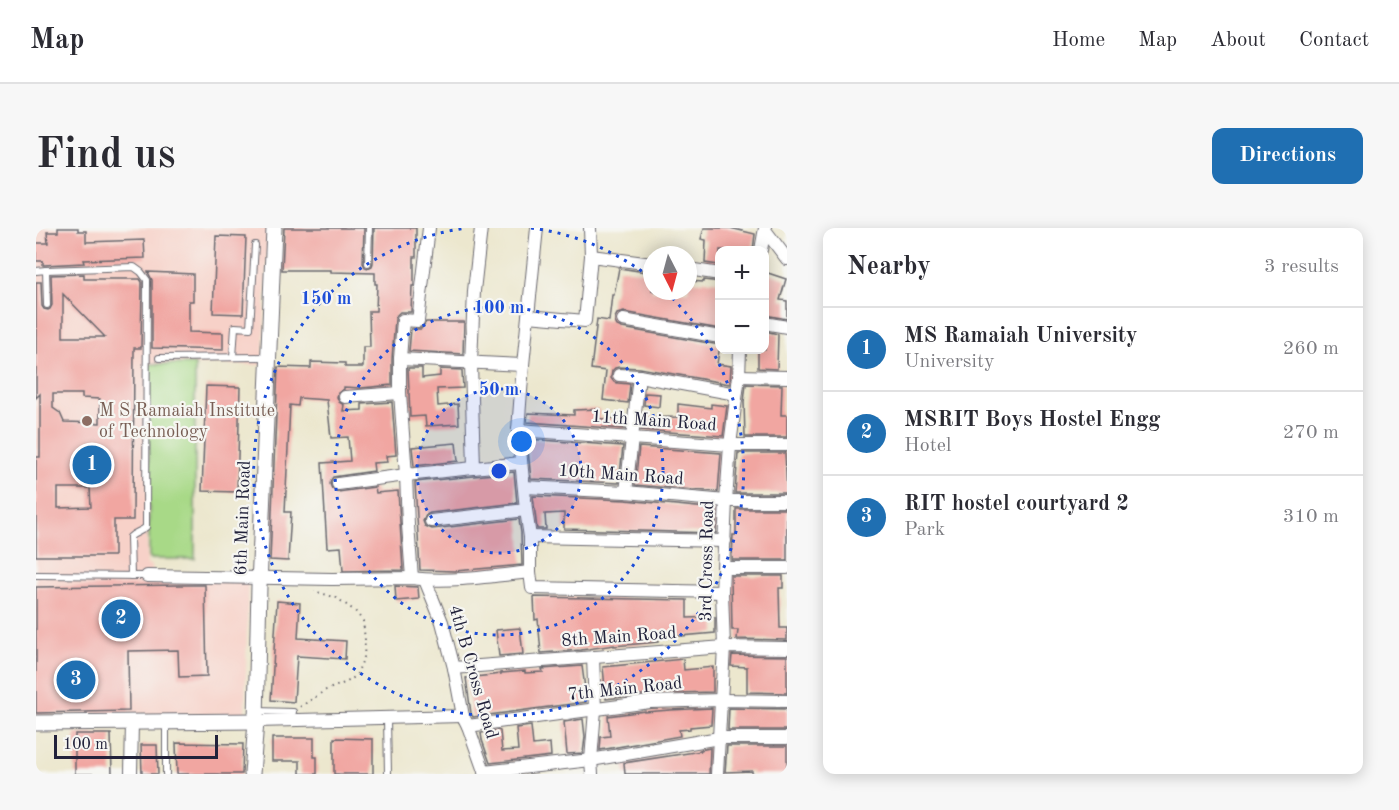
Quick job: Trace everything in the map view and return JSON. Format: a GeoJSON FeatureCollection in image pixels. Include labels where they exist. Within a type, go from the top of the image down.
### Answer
{"type":"FeatureCollection","features":[{"type":"Feature","properties":{"kind":"street","name":"6th Main Road"},"geometry":{"type":"LineString","coordinates":[[252,774],[257,716],[260,578],[274,228]]}},
{"type":"Feature","properties":{"kind":"street","name":"4th B Cross Road"},"geometry":{"type":"LineString","coordinates":[[429,228],[417,321],[403,320],[400,359],[408,525],[418,579],[442,622],[466,721],[485,773]]}},
{"type":"Feature","properties":{"kind":"street"},"geometry":{"type":"LineString","coordinates":[[474,468],[471,363],[481,228]]}},
{"type":"Feature","properties":{"kind":"street"},"geometry":{"type":"LineString","coordinates":[[537,228],[518,430],[530,537],[532,588],[722,592]]}},
{"type":"Feature","properties":{"kind":"street"},"geometry":{"type":"LineString","coordinates":[[528,316],[585,321],[591,256],[591,228]]}},
{"type":"Feature","properties":{"kind":"street"},"geometry":{"type":"LineString","coordinates":[[761,246],[763,229]]}},
{"type":"Feature","properties":{"kind":"street"},"geometry":{"type":"LineString","coordinates":[[763,229],[787,259]]}},
{"type":"Feature","properties":{"kind":"street"},"geometry":{"type":"LineString","coordinates":[[591,256],[643,263]]}},
{"type":"Feature","properties":{"kind":"street"},"geometry":{"type":"LineString","coordinates":[[697,270],[715,273]]}},
{"type":"Feature","properties":{"kind":"street"},"geometry":{"type":"LineString","coordinates":[[623,320],[715,336]]}},
{"type":"Feature","properties":{"kind":"street"},"geometry":{"type":"LineString","coordinates":[[769,324],[787,327]]}},
{"type":"Feature","properties":{"kind":"street","name":"3rd Cross Road"},"geometry":{"type":"LineString","coordinates":[[717,774],[724,647],[722,592],[726,501],[740,354]]}},
{"type":"Feature","properties":{"kind":"street"},"geometry":{"type":"LineString","coordinates":[[400,359],[523,365]]}},
{"type":"Feature","properties":{"kind":"street"},"geometry":{"type":"LineString","coordinates":[[619,375],[639,376],[736,394]]}},
{"type":"Feature","properties":{"kind":"street"},"geometry":{"type":"LineString","coordinates":[[626,492],[639,376]]}},
{"type":"Feature","properties":{"kind":"street"},"geometry":{"type":"LineString","coordinates":[[739,376],[787,377]]}},
{"type":"Feature","properties":{"kind":"street"},"geometry":{"type":"LineString","coordinates":[[345,397],[400,393]]}},
{"type":"Feature","properties":{"kind":"street","name":"11th Main Road"},"geometry":{"type":"LineString","coordinates":[[518,430],[730,445],[787,445]]}},
{"type":"Feature","properties":{"kind":"street"},"geometry":{"type":"LineString","coordinates":[[338,484],[521,463]]}},
{"type":"Feature","properties":{"kind":"street","name":"10th Main Road"},"geometry":{"type":"LineString","coordinates":[[524,487],[626,492],[726,501],[787,501]]}},
{"type":"Feature","properties":{"kind":"street"},"geometry":{"type":"LineString","coordinates":[[431,521],[526,510]]}},
{"type":"Feature","properties":{"kind":"street"},"geometry":{"type":"LineString","coordinates":[[530,537],[725,541]]}},
{"type":"Feature","properties":{"kind":"street"},"geometry":{"type":"LineString","coordinates":[[724,568],[787,568]]}},
{"type":"Feature","properties":{"kind":"street"},"geometry":{"type":"LineString","coordinates":[[147,576],[418,579],[530,572]]}},
{"type":"Feature","properties":{"kind":"street","name":"8th Main Road"},"geometry":{"type":"LineString","coordinates":[[454,668],[724,647],[787,648]]}},
{"type":"Feature","properties":{"kind":"street"},"geometry":{"type":"LineString","coordinates":[[592,774],[591,760],[596,710],[593,657]]}},
{"type":"Feature","properties":{"kind":"street","name":"7th Main Road"},"geometry":{"type":"LineString","coordinates":[[257,716],[466,721],[596,710],[650,702],[787,701]]}},
{"type":"Feature","properties":{"kind":"street"},"geometry":{"type":"LineString","coordinates":[[36,723],[166,722],[257,716]]}},
{"type":"Feature","properties":{"kind":"street"},"geometry":{"type":"LineString","coordinates":[[131,774],[132,722]]}},
{"type":"Feature","properties":{"kind":"street"},"geometry":{"type":"LineString","coordinates":[[485,773],[591,760],[719,738],[787,738]]}},
{"type":"Feature","properties":{"kind":"lane"},"geometry":{"type":"LineString","coordinates":[[368,262],[369,228]]}},
{"type":"Feature","properties":{"kind":"lane"},"geometry":{"type":"LineString","coordinates":[[233,357],[235,327],[250,328],[255,245]]}},
{"type":"Feature","properties":{"kind":"lane"},"geometry":{"type":"LineString","coordinates":[[36,271],[134,267],[147,280],[146,527],[130,537],[131,576]]}},
{"type":"Feature","properties":{"kind":"lane"},"geometry":{"type":"LineString","coordinates":[[46,270],[47,305]]}},
{"type":"Feature","properties":{"kind":"lane"},"geometry":{"type":"LineString","coordinates":[[159,358],[268,357]]}},
{"type":"Feature","properties":{"kind":"lane"},"geometry":{"type":"LineString","coordinates":[[36,575],[147,576]]}},
{"type":"Feature","properties":{"kind":"lane"},"geometry":{"type":"LineString","coordinates":[[257,716],[293,712]]}},
{"type":"Feature","properties":{"kind":"lane"},"geometry":{"type":"LineString","coordinates":[[387,718],[388,774]]}},
{"type":"Feature","properties":{"kind":"lane"},"geometry":{"type":"LineString","coordinates":[[166,722],[166,774]]}},
{"type":"Feature","properties":{"kind":"path"},"geometry":{"type":"LineString","coordinates":[[293,712],[326,690],[356,676],[364,657],[363,621],[355,611],[337,598],[314,591]]}},
{"type":"Feature","properties":{"kind":"shaded area"},"geometry":{"type":"Polygon","coordinates":[[[36,228],[268,228],[263,365],[148,364],[147,565],[152,566],[153,580],[248,581],[245,714],[36,715],[36,228]]]}},
{"type":"Feature","properties":{"kind":"green space"},"geometry":{"type":"Polygon","coordinates":[[[149,364],[195,364],[195,559],[149,559],[149,364]]]}},
{"type":"Feature","properties":{"kind":"building"},"geometry":{"type":"Polygon","coordinates":[[[58,228],[78,228],[78,231],[86,231],[86,242],[144,240],[145,258],[83,260],[84,263],[43,265],[43,261],[36,261],[36,243],[48,243],[47,232],[58,232],[58,228]]]}},
{"type":"Feature","properties":{"kind":"building"},"geometry":{"type":"Polygon","coordinates":[[[284,228],[364,228],[363,263],[368,268],[373,263],[374,228],[416,228],[411,312],[400,312],[395,319],[392,385],[344,387],[337,397],[344,405],[343,411],[362,410],[362,404],[392,402],[396,455],[386,456],[387,462],[373,463],[374,471],[333,477],[330,484],[332,489],[338,492],[375,487],[376,493],[398,491],[403,570],[343,571],[341,547],[327,548],[322,463],[350,461],[348,437],[331,438],[327,400],[299,398],[298,406],[290,405],[285,512],[291,512],[288,561],[270,560],[278,367],[311,368],[311,362],[345,363],[345,367],[363,367],[363,347],[370,347],[369,311],[376,311],[375,273],[282,270],[284,228]]]}},
{"type":"Feature","properties":{"kind":"building"},"geometry":{"type":"Polygon","coordinates":[[[704,228],[730,228],[755,234],[754,246],[715,246],[715,264],[705,263],[706,240],[701,239],[704,228]]]}},
{"type":"Feature","properties":{"kind":"building"},"geometry":{"type":"Polygon","coordinates":[[[216,236],[246,237],[243,314],[213,313],[216,236]]]}},
{"type":"Feature","properties":{"kind":"building"},"geometry":{"type":"Polygon","coordinates":[[[619,268],[643,272],[643,300],[697,300],[697,282],[715,281],[715,328],[624,312],[617,314],[615,322],[622,328],[715,344],[715,354],[719,354],[717,364],[731,366],[730,384],[640,368],[619,367],[612,371],[611,378],[614,382],[630,384],[628,403],[603,400],[606,371],[591,369],[597,319],[609,321],[612,295],[614,295],[619,268]]]}},
{"type":"Feature","properties":{"kind":"building"},"geometry":{"type":"Polygon","coordinates":[[[148,272],[193,274],[193,301],[189,301],[189,332],[223,333],[223,350],[152,348],[152,280],[148,272]]]}},
{"type":"Feature","properties":{"kind":"building"},"geometry":{"type":"Polygon","coordinates":[[[769,273],[786,279],[780,300],[787,301],[787,319],[769,316],[769,273]]]}},
{"type":"Feature","properties":{"kind":"building","name":"M S Ramaiah Institute of Technology"},"geometry":{"type":"Polygon","coordinates":[[[84,274],[84,279],[140,279],[142,282],[141,348],[134,348],[133,520],[114,520],[114,556],[36,556],[36,457],[40,457],[40,394],[36,398],[36,282],[41,282],[42,306],[48,310],[52,305],[51,275],[84,274]],[[63,294],[63,337],[105,337],[63,294]],[[53,394],[53,408],[60,413],[64,422],[100,423],[100,399],[82,398],[82,394],[53,394]],[[58,488],[58,508],[91,507],[90,488],[58,488]]]}},
{"type":"Feature","properties":{"kind":"building"},"geometry":{"type":"Polygon","coordinates":[[[426,322],[464,322],[463,354],[409,351],[411,329],[421,329],[426,322]]]}},
{"type":"Feature","properties":{"kind":"building"},"geometry":{"type":"Polygon","coordinates":[[[769,332],[778,334],[777,369],[758,368],[758,354],[769,354],[769,332]]]}},
{"type":"Feature","properties":{"kind":"building"},"geometry":{"type":"Polygon","coordinates":[[[408,368],[422,368],[422,378],[440,376],[440,369],[462,370],[463,388],[437,389],[438,406],[458,404],[459,424],[426,426],[425,416],[410,417],[408,368]]]}},
{"type":"Feature","properties":{"kind":"building"},"geometry":{"type":"Polygon","coordinates":[[[746,384],[782,385],[781,415],[787,415],[787,437],[745,437],[746,384]]]}},
{"type":"Feature","properties":{"kind":"building"},"geometry":{"type":"Polygon","coordinates":[[[206,386],[240,387],[237,492],[202,491],[206,386]]]}},
{"type":"Feature","properties":{"kind":"building"},"geometry":{"type":"Polygon","coordinates":[[[645,393],[660,394],[659,407],[644,405],[645,393]]]}},
{"type":"Feature","properties":{"kind":"building"},"geometry":{"type":"Polygon","coordinates":[[[678,404],[711,408],[711,404],[727,406],[723,436],[641,430],[643,418],[678,417],[678,404]]]}},
{"type":"Feature","properties":{"kind":"building"},"geometry":{"type":"Polygon","coordinates":[[[599,409],[599,419],[626,418],[625,429],[527,422],[528,413],[574,415],[574,410],[599,409]]]}},
{"type":"Feature","properties":{"kind":"building"},"geometry":{"type":"Polygon","coordinates":[[[527,439],[623,446],[619,483],[531,479],[527,439]]]}},
{"type":"Feature","properties":{"kind":"building"},"geometry":{"type":"Polygon","coordinates":[[[456,443],[458,461],[414,466],[412,447],[456,443]]]}},
{"type":"Feature","properties":{"kind":"building"},"geometry":{"type":"Polygon","coordinates":[[[639,447],[721,453],[718,492],[635,485],[639,447]]]}},
{"type":"Feature","properties":{"kind":"building"},"geometry":{"type":"Polygon","coordinates":[[[738,453],[785,453],[787,493],[735,493],[738,453]]]}},
{"type":"Feature","properties":{"kind":"building"},"geometry":{"type":"Polygon","coordinates":[[[514,472],[517,503],[430,513],[423,521],[425,526],[432,529],[519,519],[522,565],[455,571],[420,570],[415,482],[514,472]]]}},
{"type":"Feature","properties":{"kind":"building"},"geometry":{"type":"Polygon","coordinates":[[[533,496],[625,500],[717,509],[716,533],[564,529],[564,513],[545,514],[546,529],[537,529],[533,496]]]}},
{"type":"Feature","properties":{"kind":"building"},"geometry":{"type":"Polygon","coordinates":[[[736,509],[787,509],[787,560],[732,560],[733,535],[736,535],[736,509]]]}},
{"type":"Feature","properties":{"kind":"building"},"geometry":{"type":"Polygon","coordinates":[[[731,576],[783,576],[783,588],[779,588],[780,628],[787,628],[787,640],[737,639],[738,630],[732,630],[731,576]]]}},
{"type":"Feature","properties":{"kind":"building"},"geometry":{"type":"Polygon","coordinates":[[[205,585],[207,676],[179,677],[178,650],[128,651],[129,711],[36,713],[36,587],[205,585]]]}},
{"type":"Feature","properties":{"kind":"building"},"geometry":{"type":"Polygon","coordinates":[[[395,586],[418,587],[419,599],[396,601],[395,586]]]}},
{"type":"Feature","properties":{"kind":"building"},"geometry":{"type":"Polygon","coordinates":[[[534,597],[687,600],[687,618],[715,617],[715,633],[658,638],[658,642],[541,653],[538,619],[535,620],[534,597]]]}},
{"type":"Feature","properties":{"kind":"building"},"geometry":{"type":"Polygon","coordinates":[[[277,601],[300,603],[298,638],[346,641],[345,659],[297,656],[294,702],[271,700],[277,601]]]}},
{"type":"Feature","properties":{"kind":"building"},"geometry":{"type":"Polygon","coordinates":[[[520,628],[523,654],[499,656],[496,630],[520,628]]]}},
{"type":"Feature","properties":{"kind":"building"},"geometry":{"type":"Polygon","coordinates":[[[732,655],[787,656],[787,693],[747,692],[747,667],[731,666],[732,655]]]}},
{"type":"Feature","properties":{"kind":"building"},"geometry":{"type":"Polygon","coordinates":[[[683,659],[684,670],[713,667],[713,692],[675,693],[675,691],[606,699],[603,667],[683,659]]]}},
{"type":"Feature","properties":{"kind":"building"},"geometry":{"type":"Polygon","coordinates":[[[582,666],[586,702],[473,717],[471,713],[466,678],[525,671],[525,673],[543,672],[542,669],[582,666]]]}},
{"type":"Feature","properties":{"kind":"building"},"geometry":{"type":"Polygon","coordinates":[[[712,708],[711,725],[679,730],[680,736],[600,750],[601,737],[610,736],[608,716],[645,711],[712,708]]]}},
{"type":"Feature","properties":{"kind":"building"},"geometry":{"type":"Polygon","coordinates":[[[729,708],[787,709],[787,730],[728,730],[729,708]]]}},
{"type":"Feature","properties":{"kind":"building"},"geometry":{"type":"Polygon","coordinates":[[[583,719],[585,737],[583,753],[567,754],[564,722],[583,719]]]}},
{"type":"Feature","properties":{"kind":"building"},"geometry":{"type":"Polygon","coordinates":[[[531,726],[533,745],[550,743],[551,756],[490,763],[481,733],[498,730],[502,751],[518,750],[516,728],[531,726]]]}},
{"type":"Feature","properties":{"kind":"building"},"geometry":{"type":"Polygon","coordinates":[[[75,734],[111,734],[112,774],[75,774],[75,734]]]}},
{"type":"Feature","properties":{"kind":"building"},"geometry":{"type":"Polygon","coordinates":[[[272,738],[314,738],[317,774],[300,774],[300,761],[272,761],[272,738]]]}},
{"type":"Feature","properties":{"kind":"building"},"geometry":{"type":"Polygon","coordinates":[[[334,738],[373,739],[373,774],[334,774],[334,738]]]}},
{"type":"Feature","properties":{"kind":"building"},"geometry":{"type":"Polygon","coordinates":[[[176,743],[243,744],[242,774],[177,774],[176,743]]]}},
{"type":"Feature","properties":{"kind":"building"},"geometry":{"type":"Polygon","coordinates":[[[141,745],[157,745],[158,774],[142,774],[141,745]]]}},
{"type":"Feature","properties":{"kind":"building"},"geometry":{"type":"Polygon","coordinates":[[[727,746],[787,746],[787,774],[752,774],[752,771],[725,772],[727,746]]]}},
{"type":"Feature","properties":{"kind":"building"},"geometry":{"type":"Polygon","coordinates":[[[710,748],[709,774],[625,774],[624,763],[710,748]]]}},
{"type":"Feature","properties":{"kind":"place","name":"M S Ramaiah Institute of Technology"},"geometry":{"type":"Point","coordinates":[87,421]}},
{"type":"Feature","properties":{"kind":"place","name":"MS Ramaiah University"},"geometry":{"type":"Point","coordinates":[92,465]}},
{"type":"Feature","properties":{"kind":"place","name":"MSRIT Boys Hostel Engg"},"geometry":{"type":"Point","coordinates":[121,619]}},
{"type":"Feature","properties":{"kind":"place","name":"RIT hostel courtyard 2"},"geometry":{"type":"Point","coordinates":[76,680]}}]}
